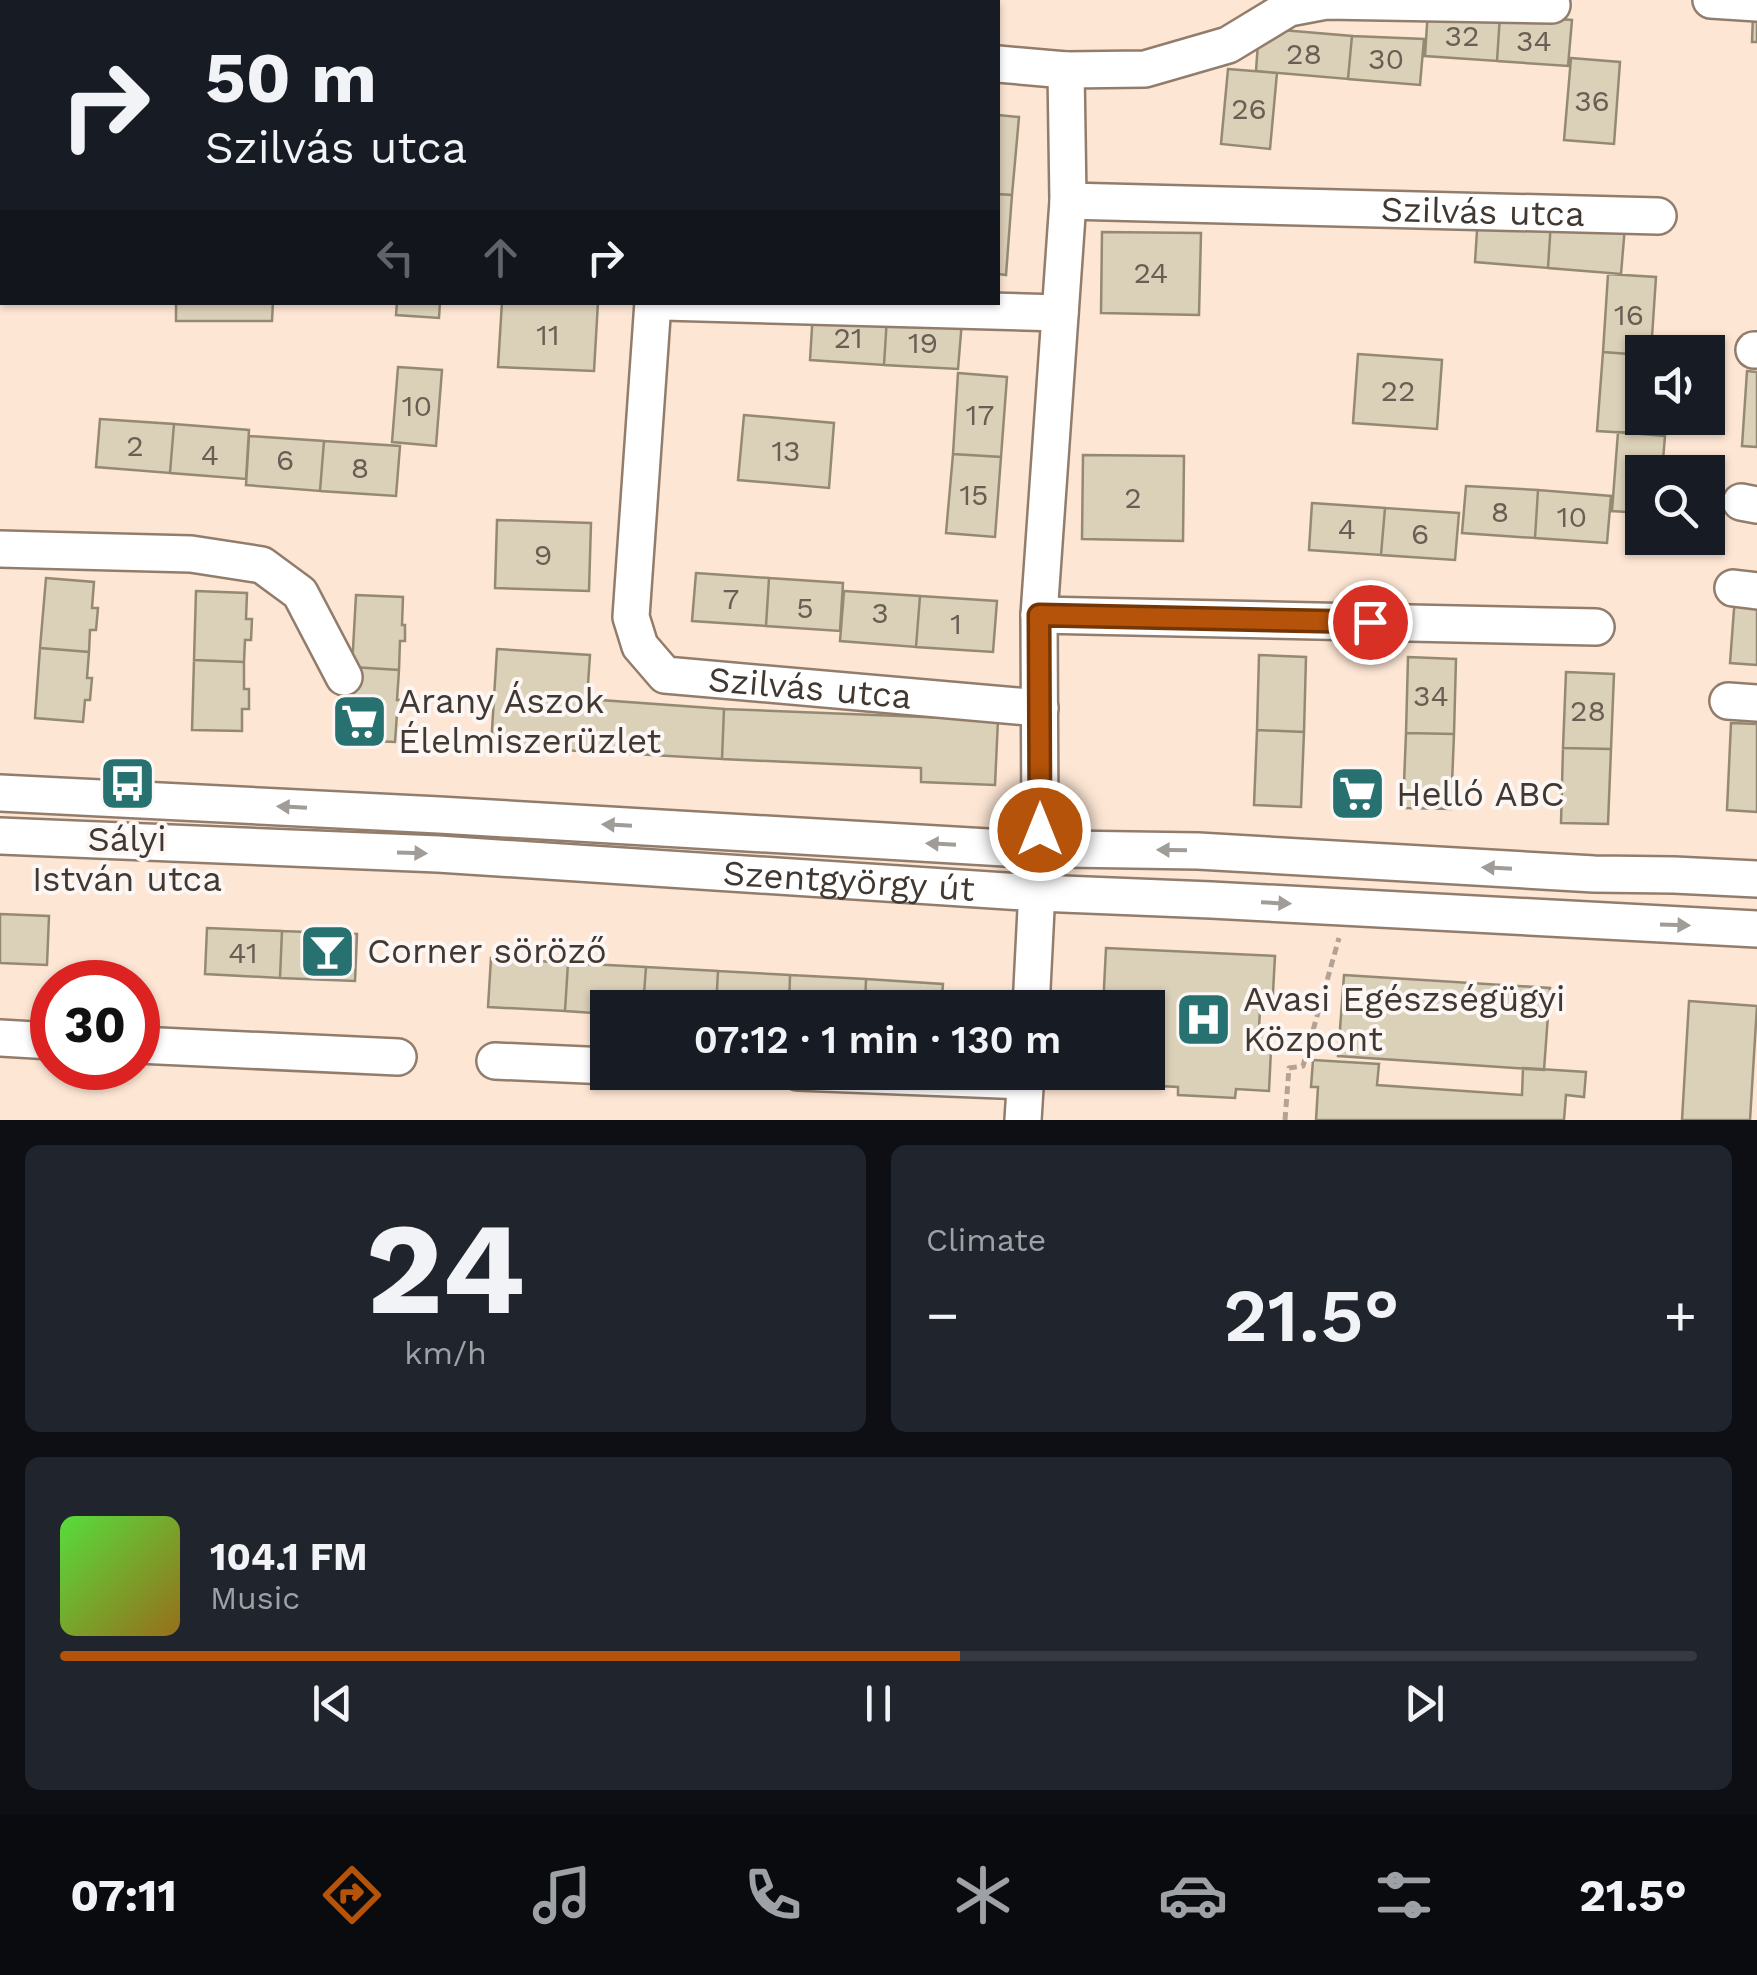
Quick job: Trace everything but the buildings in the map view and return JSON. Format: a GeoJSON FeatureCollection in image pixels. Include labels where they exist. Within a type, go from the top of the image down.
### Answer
{"type":"FeatureCollection","features":[{"type":"Feature","properties":{"kind":"street"},"geometry":{"type":"LineString","coordinates":[[1710,0],[1757,3]]}},
{"type":"Feature","properties":{"kind":"street"},"geometry":{"type":"LineString","coordinates":[[1000,64],[1066,70],[1145,68],[1228,46],[1289,8],[1326,1],[1552,5]]}},
{"type":"Feature","properties":{"kind":"street"},"geometry":{"type":"LineString","coordinates":[[1032,990],[1038,894],[1039,615],[1068,202],[1066,70]]}},
{"type":"Feature","properties":{"kind":"street","name":"Szilvás utca"},"geometry":{"type":"LineString","coordinates":[[1068,202],[1658,216]]}},
{"type":"Feature","properties":{"kind":"street","name":"Szilvás utca"},"geometry":{"type":"LineString","coordinates":[[653,305],[631,617],[640,646],[665,675],[1040,708]]}},
{"type":"Feature","properties":{"kind":"street"},"geometry":{"type":"LineString","coordinates":[[772,305],[1060,313]]}},
{"type":"Feature","properties":{"kind":"street"},"geometry":{"type":"LineString","coordinates":[[0,550],[190,554],[262,566],[300,594],[344,677]]}},
{"type":"Feature","properties":{"kind":"street"},"geometry":{"type":"LineString","coordinates":[[1039,615],[1596,627]]}},
{"type":"Feature","properties":{"kind":"street","name":"Szentgyörgy út"},"geometry":{"type":"LineString","coordinates":[[0,793],[986,847],[1198,851],[1594,874],[1757,879]]}},
{"type":"Feature","properties":{"kind":"street","name":"Szentgyörgy út"},"geometry":{"type":"LineString","coordinates":[[0,836],[438,854],[1038,894],[1348,906],[1757,929]]}},
{"type":"Feature","properties":{"kind":"street"},"geometry":{"type":"LineString","coordinates":[[1592,922],[1594,874]]}},
{"type":"Feature","properties":{"kind":"street"},"geometry":{"type":"LineString","coordinates":[[0,1038],[30,1040]]}},
{"type":"Feature","properties":{"kind":"street"},"geometry":{"type":"LineString","coordinates":[[160,1046],[398,1057]]}},
{"type":"Feature","properties":{"kind":"street"},"geometry":{"type":"LineString","coordinates":[[495,1062],[590,1065]]}},
{"type":"Feature","properties":{"kind":"street"},"geometry":{"type":"LineString","coordinates":[[1022,1120],[1025,1090]]}},
{"type":"Feature","properties":{"kind":"path"},"geometry":{"type":"LineString","coordinates":[[1285,1120],[1289,1068],[1304,1066],[1348,906]]}},
{"type":"Feature","properties":{"kind":"place","name":"Arany Ászok Élelmiszerüzlet"},"geometry":{"type":"Point","coordinates":[359,721]}},
{"type":"Feature","properties":{"kind":"place","name":"Sályi István utca"},"geometry":{"type":"Point","coordinates":[127,783]}},
{"type":"Feature","properties":{"kind":"place","name":"Helló ABC"},"geometry":{"type":"Point","coordinates":[1357,794]}},
{"type":"Feature","properties":{"kind":"place","name":"Corner söröző"},"geometry":{"type":"Point","coordinates":[328,951]}},
{"type":"Feature","properties":{"kind":"place","name":"Avasi Egészségügyi Központ"},"geometry":{"type":"Point","coordinates":[1204,1019]}},
{"type":"Feature","properties":{"kind":"route"},"geometry":{"type":"LineString","coordinates":[[1040,830],[1039,615],[1370,622]]}}]}
